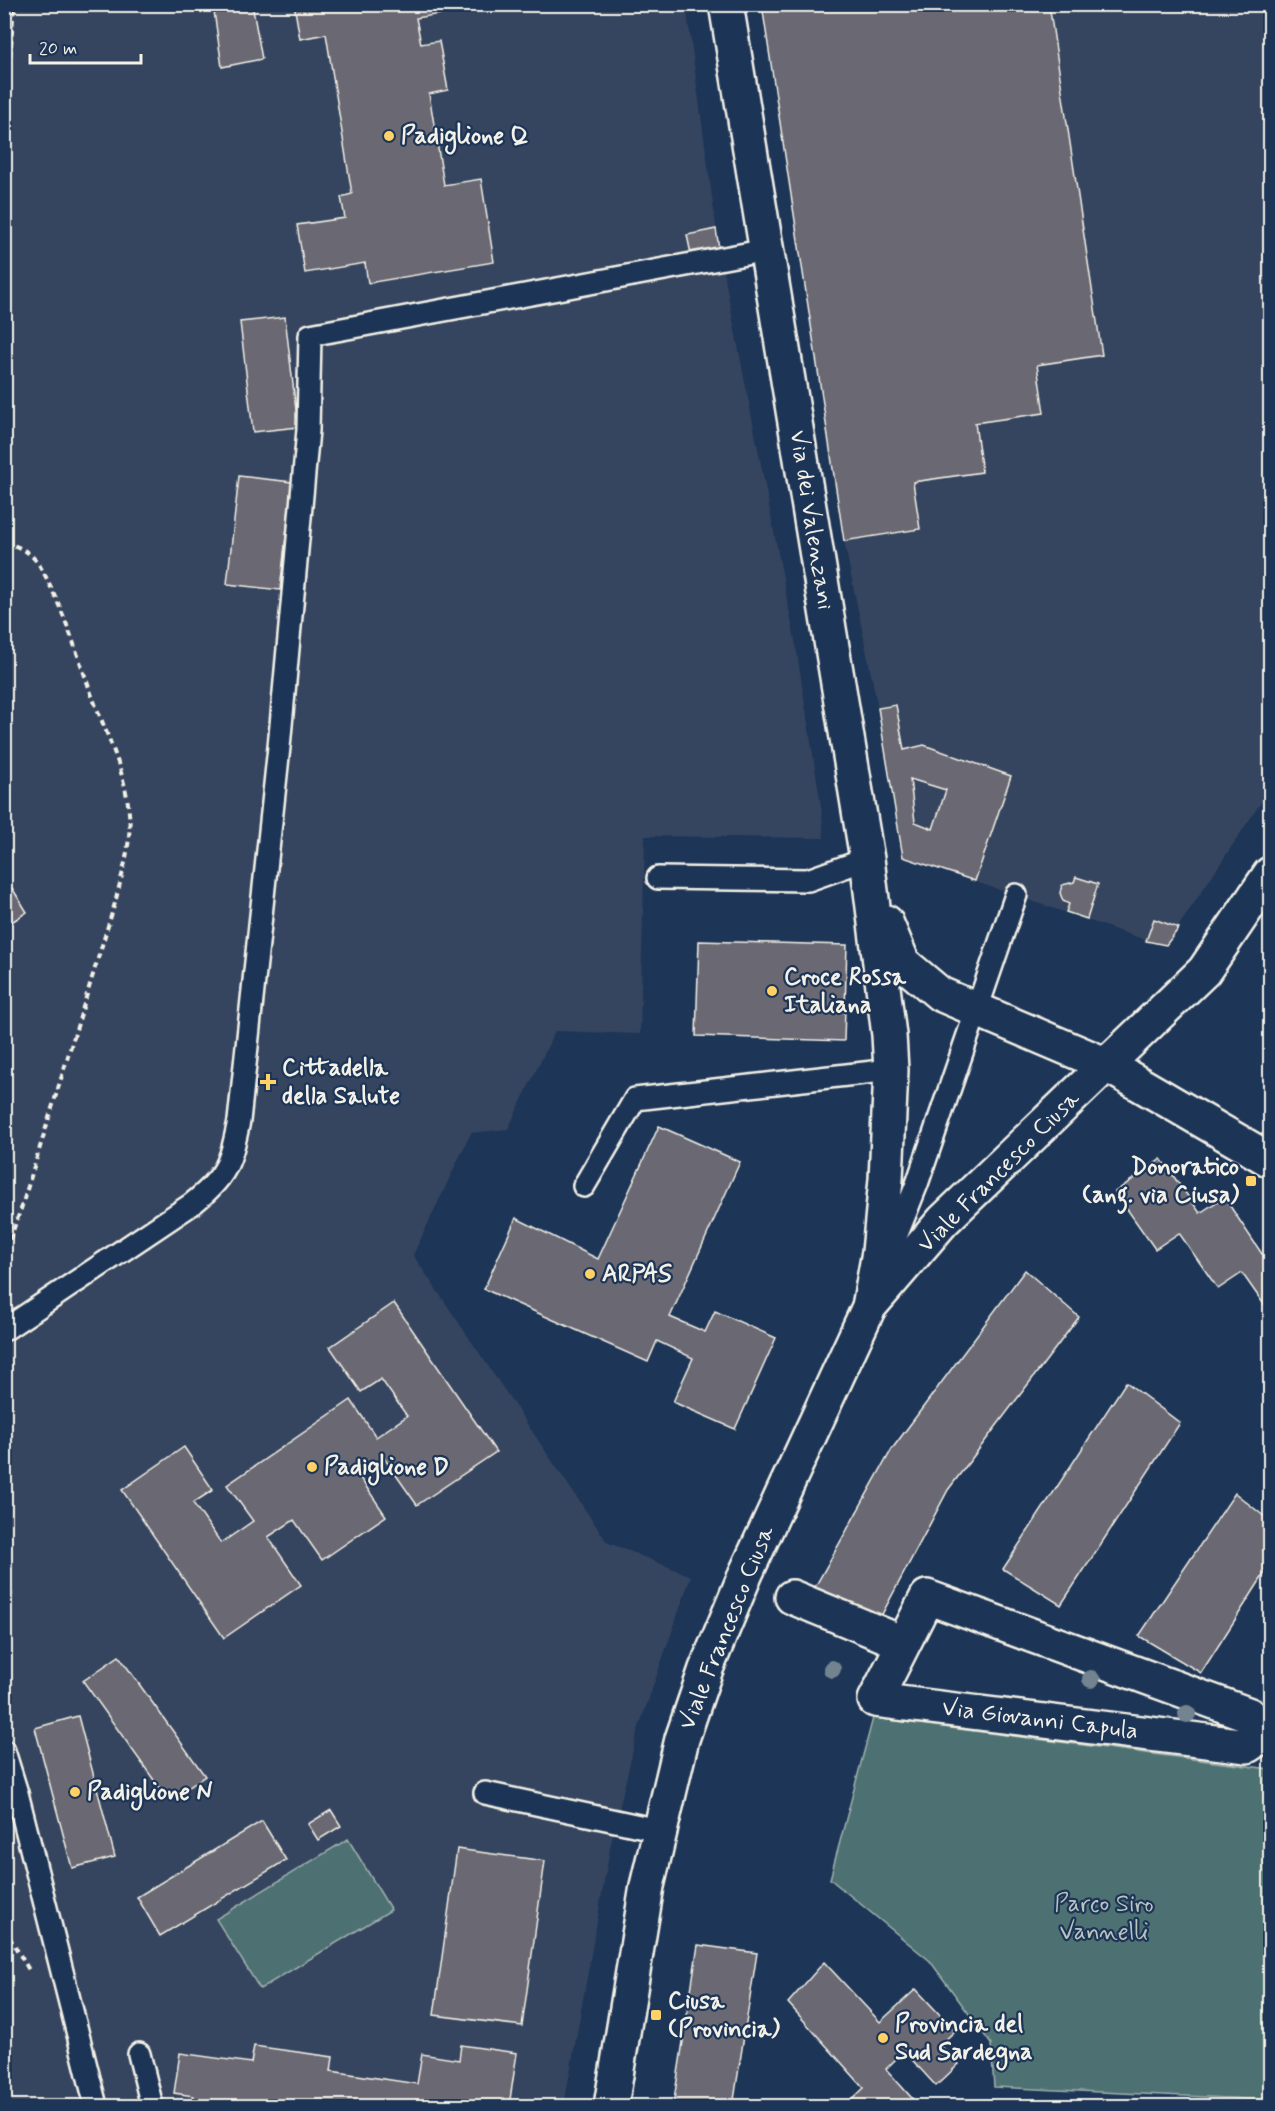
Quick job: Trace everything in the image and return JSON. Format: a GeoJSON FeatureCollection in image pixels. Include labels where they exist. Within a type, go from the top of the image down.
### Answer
{"type":"FeatureCollection","features":[{"type":"Feature","properties":{"kind":"street","name":"Via dei Valenzani"},"geometry":{"type":"LineString","coordinates":[[726,4],[867,859],[889,1035]]}},
{"type":"Feature","properties":{"kind":"street","name":"Viale Francesco Ciusa"},"geometry":{"type":"LineString","coordinates":[[867,859],[886,924],[903,963],[940,994],[975,1011],[1107,1065]]}},
{"type":"Feature","properties":{"kind":"street","name":"Viale Francesco Ciusa"},"geometry":{"type":"LineString","coordinates":[[868,1307],[943,1221],[1204,970],[1270,874]]}},
{"type":"Feature","properties":{"kind":"street","name":"Viale Francesco Ciusa"},"geometry":{"type":"LineString","coordinates":[[611,2106],[625,2009],[658,1830],[682,1740],[706,1669],[746,1573],[868,1307],[879,1252],[886,1179],[891,1070],[889,1035]]}},
{"type":"Feature","properties":{"kind":"street"},"geometry":{"type":"LineString","coordinates":[[1107,1065],[1270,1160]]}},
{"type":"Feature","properties":{"kind":"street"},"geometry":{"type":"LineString","coordinates":[[792,1597],[903,1643]]}},
{"type":"Feature","properties":{"kind":"street","name":"Via Giovanni Capula"},"geometry":{"type":"LineString","coordinates":[[927,1597],[1250,1715],[1268,1735],[1247,1746],[875,1700],[927,1597]]}},
{"type":"Feature","properties":{"kind":"lane"},"geometry":{"type":"LineString","coordinates":[[4,1330],[192,1204],[215,1186],[232,1154],[243,1087],[280,735],[308,430],[310,335],[767,250]]}},
{"type":"Feature","properties":{"kind":"lane"},"geometry":{"type":"LineString","coordinates":[[658,878],[807,880],[867,859]]}},
{"type":"Feature","properties":{"kind":"lane"},"geometry":{"type":"LineString","coordinates":[[868,1307],[917,1184],[1016,895]]}},
{"type":"Feature","properties":{"kind":"lane"},"geometry":{"type":"LineString","coordinates":[[584,1186],[636,1099],[891,1070]]}},
{"type":"Feature","properties":{"kind":"lane"},"geometry":{"type":"LineString","coordinates":[[4,1751],[11,1795],[96,2106]]}},
{"type":"Feature","properties":{"kind":"lane"},"geometry":{"type":"LineString","coordinates":[[485,1793],[658,1830]]}},
{"type":"Feature","properties":{"kind":"lane"},"geometry":{"type":"LineString","coordinates":[[139,2054],[153,2106]]}},
{"type":"Feature","properties":{"kind":"path"},"geometry":{"type":"LineString","coordinates":[[4,140],[14,4]]}},
{"type":"Feature","properties":{"kind":"path"},"geometry":{"type":"LineString","coordinates":[[4,544],[22,549],[33,558],[48,583],[121,775],[129,812],[129,835],[115,903],[21,1209],[4,1255]]}},
{"type":"Feature","properties":{"kind":"path"},"geometry":{"type":"LineString","coordinates":[[4,1559],[11,1596],[4,1607]]}},
{"type":"Feature","properties":{"kind":"shaded area","name":"Cittadella della Salute"},"geometry":{"type":"Polygon","coordinates":[[[5,5],[686,5],[719,248],[795,640],[824,838],[645,836],[640,1034],[555,1031],[508,1129],[471,1133],[413,1255],[607,1542],[691,1576],[637,1733],[611,1843],[564,2106],[5,2106],[5,5]]]}},
{"type":"Feature","properties":{"kind":"shaded area"},"geometry":{"type":"Polygon","coordinates":[[[762,5],[1270,5],[1270,789],[1166,945],[1163,946],[903,857],[878,708],[844,541],[762,5]]]}},
{"type":"Feature","properties":{"kind":"green space","name":"Parco Siro Vannelli"},"geometry":{"type":"Polygon","coordinates":[[[873,1718],[1270,1769],[1270,2100],[994,2087],[991,2044],[930,1961],[830,1879],[873,1718]]]}},
{"type":"Feature","properties":{"kind":"green space"},"geometry":{"type":"Polygon","coordinates":[[[348,1839],[391,1910],[260,1989],[216,1919],[348,1839]]]}},
{"type":"Feature","properties":{"kind":"building"},"geometry":{"type":"Polygon","coordinates":[[[213,4],[252,4],[262,59],[222,67],[213,4]]]}},
{"type":"Feature","properties":{"kind":"building","name":"Padiglione Q"},"geometry":{"type":"Polygon","coordinates":[[[294,4],[452,4],[453,12],[416,18],[421,44],[439,41],[448,90],[429,94],[444,185],[481,179],[494,262],[368,283],[365,263],[305,273],[297,225],[345,218],[341,197],[352,194],[326,34],[300,39],[294,4]]]}},
{"type":"Feature","properties":{"kind":"building"},"geometry":{"type":"Polygon","coordinates":[[[1049,4],[1102,355],[1037,365],[1044,413],[975,423],[982,472],[913,482],[920,529],[844,541],[762,5],[1049,4]]]}},
{"type":"Feature","properties":{"kind":"building"},"geometry":{"type":"Polygon","coordinates":[[[716,229],[719,248],[691,254],[687,235],[716,229]]]}},
{"type":"Feature","properties":{"kind":"building"},"geometry":{"type":"Polygon","coordinates":[[[285,317],[298,427],[253,432],[240,322],[285,317]]]}},
{"type":"Feature","properties":{"kind":"building"},"geometry":{"type":"Polygon","coordinates":[[[239,476],[292,482],[280,590],[227,584],[239,476]]]}},
{"type":"Feature","properties":{"kind":"building"},"geometry":{"type":"Polygon","coordinates":[[[896,705],[904,750],[924,745],[1011,776],[975,881],[903,857],[878,708],[896,705]],[[910,779],[915,822],[933,829],[946,790],[910,779]]]}},
{"type":"Feature","properties":{"kind":"building"},"geometry":{"type":"Polygon","coordinates":[[[1076,877],[1098,884],[1087,919],[1066,912],[1069,904],[1063,901],[1060,893],[1062,885],[1074,882],[1076,877]]]}},
{"type":"Feature","properties":{"kind":"building"},"geometry":{"type":"Polygon","coordinates":[[[12,888],[27,912],[4,927],[4,894],[12,888]]]}},
{"type":"Feature","properties":{"kind":"building"},"geometry":{"type":"Polygon","coordinates":[[[1154,919],[1179,928],[1166,945],[1146,941],[1154,919]]]}},
{"type":"Feature","properties":{"kind":"building","name":"Croce Rossa Italiana"},"geometry":{"type":"Polygon","coordinates":[[[699,941],[847,945],[844,1041],[696,1036],[699,941]]]}},
{"type":"Feature","properties":{"kind":"building","name":"ARPAS"},"geometry":{"type":"Polygon","coordinates":[[[659,1126],[740,1162],[670,1317],[705,1332],[715,1311],[776,1338],[735,1429],[673,1402],[693,1358],[657,1341],[648,1362],[484,1289],[516,1218],[598,1259],[659,1126]]]}},
{"type":"Feature","properties":{"kind":"building"},"geometry":{"type":"Polygon","coordinates":[[[1161,1159],[1200,1213],[1224,1197],[1262,1254],[1270,1249],[1270,1313],[1242,1273],[1218,1289],[1179,1233],[1155,1249],[1115,1192],[1161,1159]]]}},
{"type":"Feature","properties":{"kind":"building"},"geometry":{"type":"Polygon","coordinates":[[[1025,1270],[1079,1317],[948,1490],[880,1618],[814,1589],[892,1449],[1025,1270]]]}},
{"type":"Feature","properties":{"kind":"building","name":"Padiglione D"},"geometry":{"type":"Polygon","coordinates":[[[394,1303],[496,1452],[417,1505],[384,1458],[358,1475],[386,1516],[322,1560],[294,1520],[268,1537],[301,1585],[224,1638],[122,1490],[184,1447],[213,1490],[193,1503],[221,1543],[253,1521],[227,1485],[351,1400],[376,1437],[407,1416],[381,1379],[361,1392],[330,1347],[394,1303]]]}},
{"type":"Feature","properties":{"kind":"building"},"geometry":{"type":"Polygon","coordinates":[[[1126,1382],[1180,1423],[1061,1605],[1003,1569],[1126,1382]]]}},
{"type":"Feature","properties":{"kind":"building"},"geometry":{"type":"Polygon","coordinates":[[[1235,1493],[1270,1521],[1270,1565],[1201,1673],[1139,1636],[1235,1493]]]}},
{"type":"Feature","properties":{"kind":"building"},"geometry":{"type":"Polygon","coordinates":[[[119,1656],[205,1776],[169,1801],[83,1681],[119,1656]]]}},
{"type":"Feature","properties":{"kind":"building","name":"Padiglione N"},"geometry":{"type":"Polygon","coordinates":[[[78,1716],[115,1857],[72,1868],[35,1728],[78,1716]]]}},
{"type":"Feature","properties":{"kind":"building"},"geometry":{"type":"Polygon","coordinates":[[[331,1810],[341,1826],[318,1840],[308,1824],[331,1810]]]}},
{"type":"Feature","properties":{"kind":"building"},"geometry":{"type":"Polygon","coordinates":[[[262,1821],[286,1860],[160,1936],[137,1897],[262,1821]]]}},
{"type":"Feature","properties":{"kind":"building"},"geometry":{"type":"Polygon","coordinates":[[[457,1849],[545,1861],[522,2026],[434,2015],[457,1849]]]}},
{"type":"Feature","properties":{"kind":"building"},"geometry":{"type":"Polygon","coordinates":[[[698,1945],[757,1953],[733,2106],[673,2106],[698,1945]]]}},
{"type":"Feature","properties":{"kind":"building","name":"Provincia del Sud Sardegna"},"geometry":{"type":"Polygon","coordinates":[[[824,1962],[880,2022],[916,1989],[955,2031],[940,2045],[959,2064],[936,2086],[904,2051],[886,2069],[919,2106],[845,2106],[864,2088],[788,2003],[824,1962]]]}},
{"type":"Feature","properties":{"kind":"building"},"geometry":{"type":"Polygon","coordinates":[[[461,2045],[517,2053],[509,2106],[192,2106],[194,2096],[174,2093],[180,2053],[251,2063],[254,2046],[333,2057],[331,2071],[417,2084],[422,2054],[459,2060],[461,2045]]]}},
{"type":"Feature","properties":{"kind":"place","name":"Padiglione Q"},"geometry":{"type":"Point","coordinates":[389,136]}},
{"type":"Feature","properties":{"kind":"place","name":"Croce Rossa Italiana"},"geometry":{"type":"Point","coordinates":[772,991]}},
{"type":"Feature","properties":{"kind":"place","name":"Cittadella della Salute"},"geometry":{"type":"Point","coordinates":[268,1082]}},
{"type":"Feature","properties":{"kind":"place","name":"Donoratico (ang. via Ciusa)"},"geometry":{"type":"Point","coordinates":[1251,1181]}},
{"type":"Feature","properties":{"kind":"place","name":"ARPAS"},"geometry":{"type":"Point","coordinates":[590,1274]}},
{"type":"Feature","properties":{"kind":"place","name":"Padiglione D"},"geometry":{"type":"Point","coordinates":[312,1467]}},
{"type":"Feature","properties":{"kind":"place","name":"Padiglione N"},"geometry":{"type":"Point","coordinates":[75,1792]}},
{"type":"Feature","properties":{"kind":"place","name":"Ciusa (Provincia)"},"geometry":{"type":"Point","coordinates":[656,2015]}},
{"type":"Feature","properties":{"kind":"place","name":"Provincia del Sud Sardegna"},"geometry":{"type":"Point","coordinates":[883,2038]}}]}
